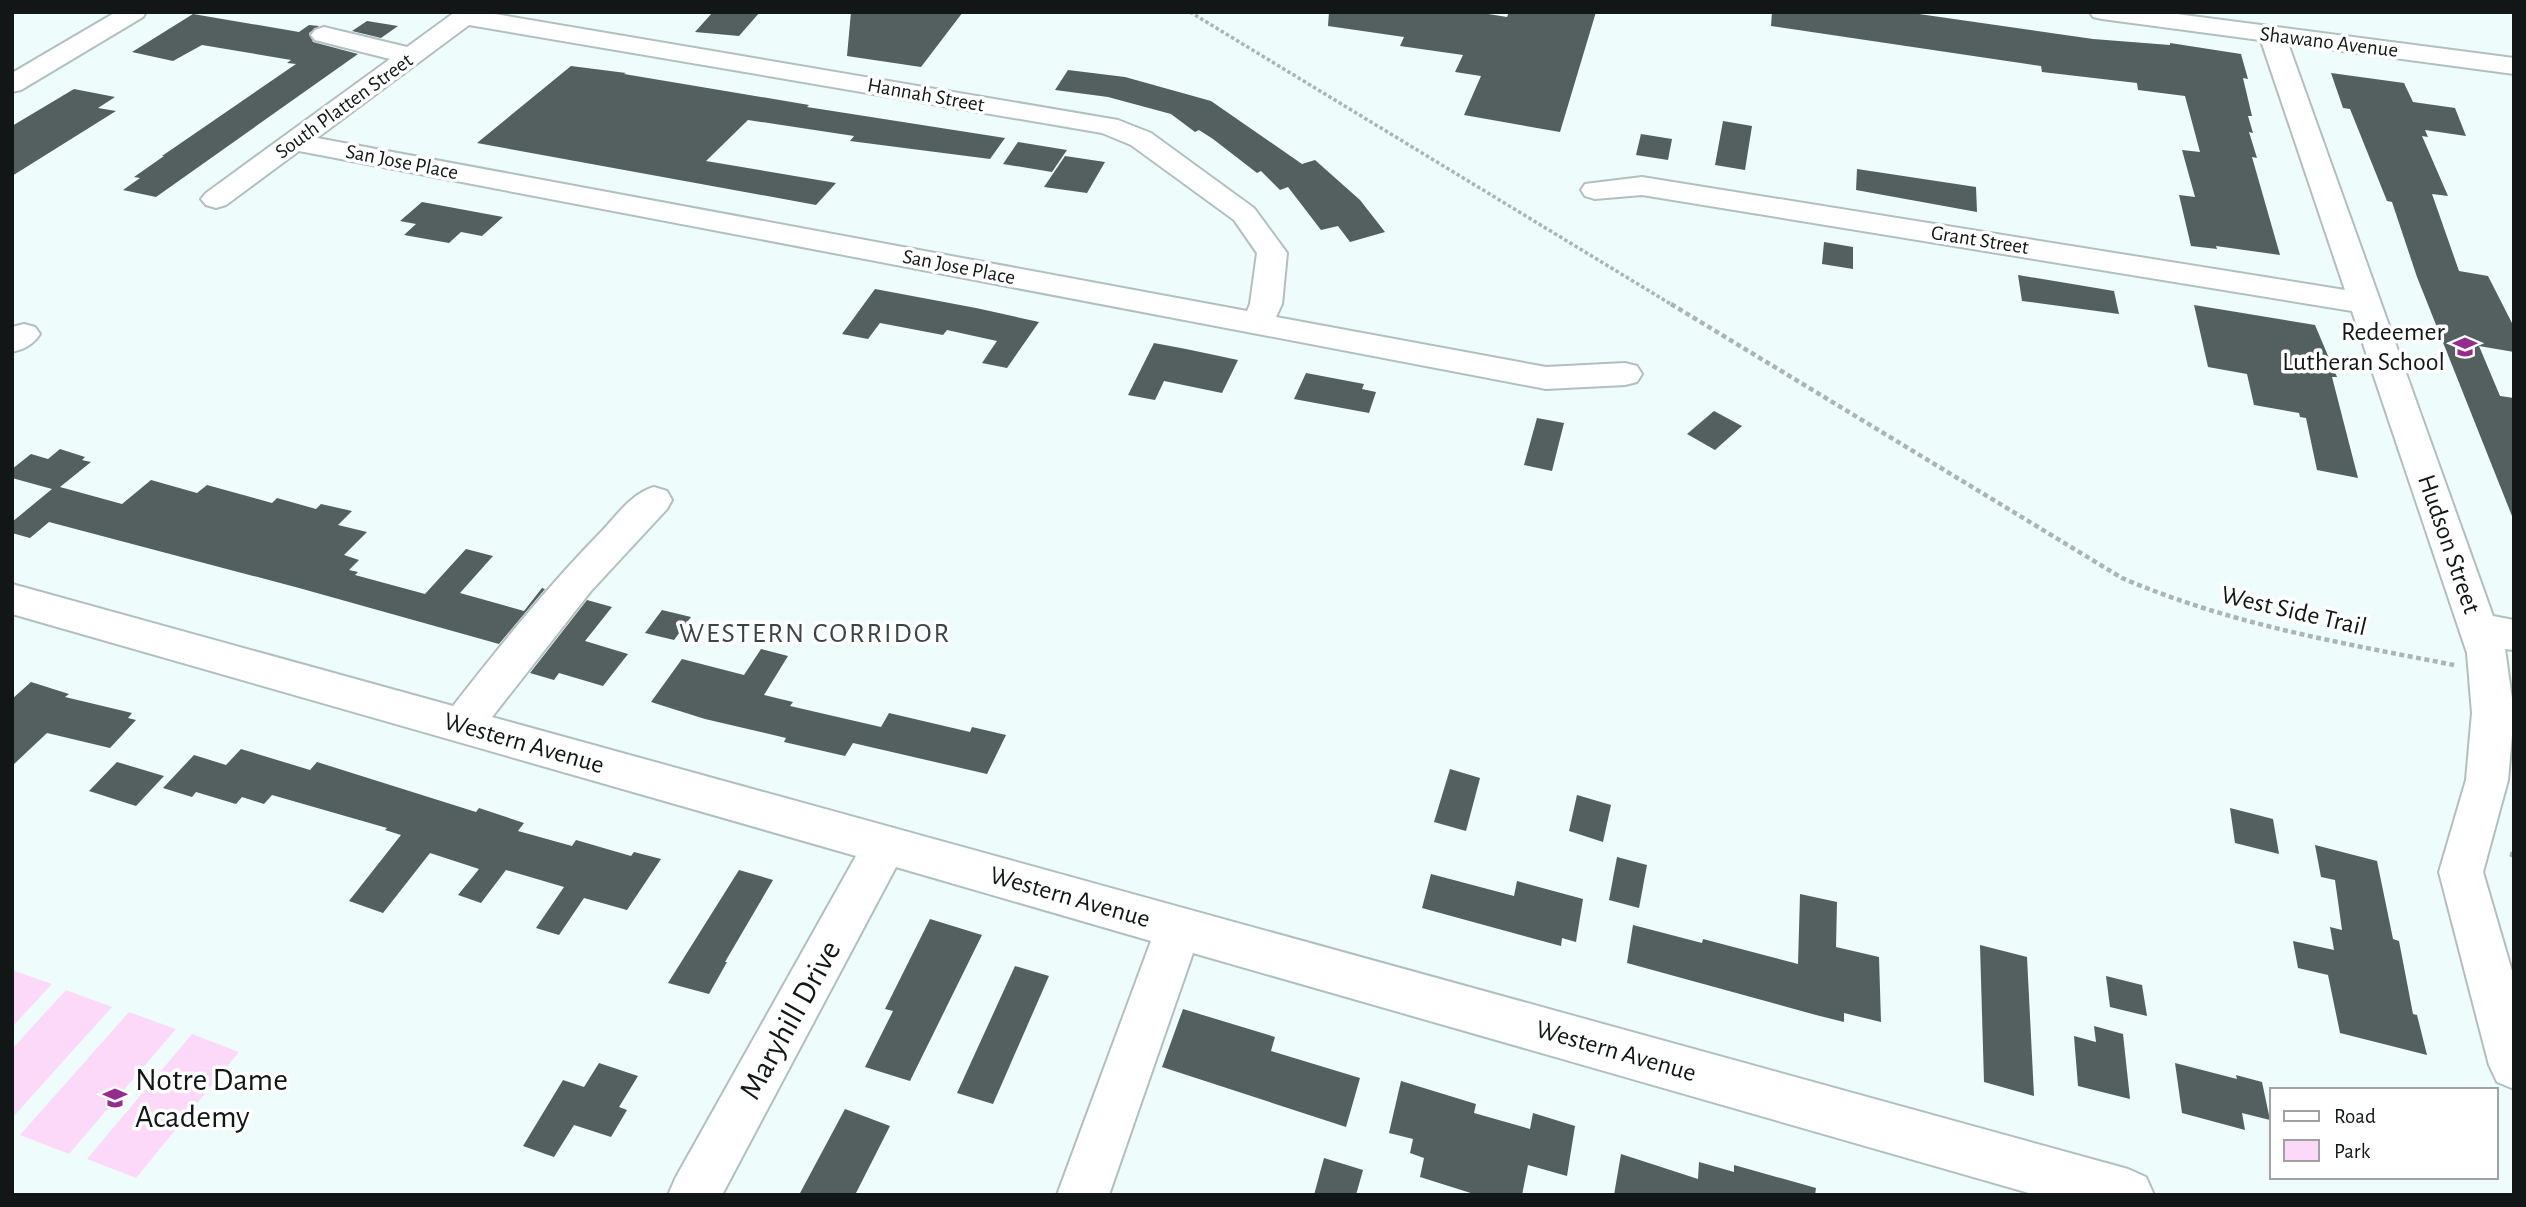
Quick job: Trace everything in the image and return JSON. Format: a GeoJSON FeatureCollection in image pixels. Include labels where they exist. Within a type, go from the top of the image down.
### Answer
{"type":"FeatureCollection","features":[{"type":"Feature","properties":{"kind":"street"},"geometry":{"type":"LineString","coordinates":[[12,84],[134,12]]}},
{"type":"Feature","properties":{"kind":"street","name":"Shawano Avenue"},"geometry":{"type":"LineString","coordinates":[[2102,12],[2514,66]]}},
{"type":"Feature","properties":{"kind":"street","name":"South Platten Street"},"geometry":{"type":"LineString","coordinates":[[216,199],[468,15]]}},
{"type":"Feature","properties":{"kind":"street","name":"Hannah Street"},"geometry":{"type":"LineString","coordinates":[[468,15],[1108,126],[1141,139],[1244,214],[1272,253],[1266,304],[1257,324]]}},
{"type":"Feature","properties":{"kind":"street","name":"Hudson Street"},"geometry":{"type":"LineString","coordinates":[[2272,35],[2364,303],[2496,631],[2490,672],[2493,713],[2487,780],[2461,872],[2503,989],[2514,1065]]}},
{"type":"Feature","properties":{"kind":"street"},"geometry":{"type":"LineString","coordinates":[[313,40],[354,51],[375,49],[412,56]]}},
{"type":"Feature","properties":{"kind":"street","name":"San Jose Place"},"geometry":{"type":"LineString","coordinates":[[295,142],[1546,377],[1625,374]]}},
{"type":"Feature","properties":{"kind":"street","name":"Grant Street"},"geometry":{"type":"LineString","coordinates":[[1595,190],[1642,186],[2364,303]]}},
{"type":"Feature","properties":{"kind":"street"},"geometry":{"type":"LineString","coordinates":[[463,725],[510,662],[605,547],[654,500]]}},
{"type":"Feature","properties":{"kind":"street","name":"Western Avenue"},"geometry":{"type":"LineString","coordinates":[[12,599],[2128,1195]]}},
{"type":"Feature","properties":{"kind":"street","name":"Maryhill Drive"},"geometry":{"type":"LineString","coordinates":[[694,1195],[885,845]]}},
{"type":"Feature","properties":{"kind":"street"},"geometry":{"type":"LineString","coordinates":[[1083,1195],[1180,928]]}},
{"type":"Feature","properties":{"kind":"path","name":"West Side Trail"},"geometry":{"type":"LineString","coordinates":[[1190,12],[2077,552],[2168,600],[2268,629],[2490,672]]}},
{"type":"Feature","properties":{"kind":"green space"},"geometry":{"type":"Polygon","coordinates":[[[12,970],[52,984],[12,1027],[12,970]]]}},
{"type":"Feature","properties":{"kind":"green space"},"geometry":{"type":"Polygon","coordinates":[[[66,990],[112,1007],[12,1118],[12,1049],[66,990]]]}},
{"type":"Feature","properties":{"kind":"green space"},"geometry":{"type":"Polygon","coordinates":[[[129,1012],[176,1029],[69,1154],[20,1135],[129,1012]]]}},
{"type":"Feature","properties":{"kind":"green space"},"geometry":{"type":"Polygon","coordinates":[[[192,1034],[239,1052],[136,1178],[87,1159],[192,1034]]]}},
{"type":"Feature","properties":{"kind":"building"},"geometry":{"type":"Polygon","coordinates":[[[713,12],[760,12],[739,36],[695,32],[713,12]]]}},
{"type":"Feature","properties":{"kind":"building"},"geometry":{"type":"Polygon","coordinates":[[[851,12],[963,12],[921,67],[847,56],[851,12]]]}},
{"type":"Feature","properties":{"kind":"building"},"geometry":{"type":"Polygon","coordinates":[[[1329,12],[1476,12],[1507,17],[1509,12],[1596,12],[1560,132],[1464,115],[1481,76],[1455,72],[1463,55],[1400,46],[1404,37],[1328,26],[1329,12]]]}},
{"type":"Feature","properties":{"kind":"building"},"geometry":{"type":"Polygon","coordinates":[[[1772,12],[1905,12],[2093,39],[2170,43],[2241,54],[2248,79],[2243,78],[2252,116],[2248,116],[2253,133],[2249,132],[2257,158],[2252,157],[2280,255],[2216,246],[2217,249],[2191,246],[2179,195],[2195,197],[2182,150],[2200,152],[2185,96],[2138,90],[2137,83],[2042,72],[2041,66],[1771,26],[1772,12]]]}},
{"type":"Feature","properties":{"kind":"building"},"geometry":{"type":"Polygon","coordinates":[[[193,14],[299,32],[309,25],[319,26],[309,33],[313,42],[358,54],[156,197],[123,190],[140,178],[134,177],[162,156],[296,64],[287,63],[291,60],[202,45],[173,61],[132,52],[193,14]]]}},
{"type":"Feature","properties":{"kind":"building"},"geometry":{"type":"Polygon","coordinates":[[[367,21],[398,26],[381,38],[352,31],[367,21]]]}},
{"type":"Feature","properties":{"kind":"building"},"geometry":{"type":"Polygon","coordinates":[[[571,66],[1005,138],[990,159],[850,141],[854,136],[748,120],[706,161],[836,183],[816,205],[477,143],[571,66]]]}},
{"type":"Feature","properties":{"kind":"building"},"geometry":{"type":"Polygon","coordinates":[[[1068,70],[1125,77],[1211,101],[1302,164],[1315,160],[1360,200],[1385,232],[1350,242],[1338,226],[1321,230],[1288,187],[1280,190],[1261,171],[1257,173],[1213,139],[1199,130],[1195,132],[1171,114],[1108,97],[1055,90],[1068,70]]]}},
{"type":"Feature","properties":{"kind":"building"},"geometry":{"type":"Polygon","coordinates":[[[2331,73],[2404,83],[2413,102],[2455,108],[2466,136],[2425,130],[2428,137],[2422,136],[2448,196],[2432,194],[2459,271],[2488,276],[2514,327],[2514,352],[2479,346],[2500,396],[2514,398],[2514,521],[2417,277],[2392,202],[2387,201],[2350,109],[2343,108],[2331,73]]]}},
{"type":"Feature","properties":{"kind":"building"},"geometry":{"type":"Polygon","coordinates":[[[74,89],[115,97],[98,108],[116,111],[12,176],[12,126],[74,89]]]}},
{"type":"Feature","properties":{"kind":"building"},"geometry":{"type":"Polygon","coordinates":[[[1723,121],[1752,126],[1745,170],[1715,165],[1723,121]]]}},
{"type":"Feature","properties":{"kind":"building"},"geometry":{"type":"Polygon","coordinates":[[[1641,134],[1672,139],[1668,160],[1636,155],[1641,134]]]}},
{"type":"Feature","properties":{"kind":"building"},"geometry":{"type":"Polygon","coordinates":[[[1018,142],[1067,150],[1052,172],[1003,164],[1018,142]]]}},
{"type":"Feature","properties":{"kind":"building"},"geometry":{"type":"Polygon","coordinates":[[[1065,156],[1105,162],[1087,193],[1044,187],[1065,156]]]}},
{"type":"Feature","properties":{"kind":"building"},"geometry":{"type":"Polygon","coordinates":[[[1857,169],[1976,187],[1977,212],[1856,190],[1857,169]]]}},
{"type":"Feature","properties":{"kind":"building"},"geometry":{"type":"Polygon","coordinates":[[[422,202],[503,217],[482,236],[461,232],[449,243],[404,235],[416,224],[400,221],[422,202]]]}},
{"type":"Feature","properties":{"kind":"building"},"geometry":{"type":"Polygon","coordinates":[[[1824,242],[1853,247],[1853,269],[1822,264],[1824,242]]]}},
{"type":"Feature","properties":{"kind":"building"},"geometry":{"type":"Polygon","coordinates":[[[2018,275],[2114,291],[2119,314],[2022,301],[2018,275]]]}},
{"type":"Feature","properties":{"kind":"building"},"geometry":{"type":"Polygon","coordinates":[[[875,289],[1039,322],[1007,368],[982,363],[997,341],[947,330],[943,335],[880,323],[868,339],[842,334],[875,289]]]}},
{"type":"Feature","properties":{"kind":"building"},"geometry":{"type":"Polygon","coordinates":[[[2194,305],[2315,325],[2337,377],[2332,377],[2358,478],[2317,470],[2306,418],[2300,417],[2299,413],[2254,405],[2247,374],[2208,367],[2194,305]]]}},
{"type":"Feature","properties":{"kind":"building"},"geometry":{"type":"Polygon","coordinates":[[[1154,343],[1238,360],[1222,393],[1164,381],[1155,400],[1128,395],[1154,343]]]}},
{"type":"Feature","properties":{"kind":"building"},"geometry":{"type":"Polygon","coordinates":[[[1306,373],[1364,384],[1362,389],[1376,392],[1369,413],[1294,399],[1306,373]]]}},
{"type":"Feature","properties":{"kind":"building"},"geometry":{"type":"Polygon","coordinates":[[[1714,411],[1742,426],[1715,450],[1687,434],[1714,411]]]}},
{"type":"Feature","properties":{"kind":"building"},"geometry":{"type":"Polygon","coordinates":[[[1537,418],[1564,423],[1552,471],[1524,465],[1537,418]]]}},
{"type":"Feature","properties":{"kind":"building"},"geometry":{"type":"Polygon","coordinates":[[[60,449],[85,457],[82,460],[91,462],[60,487],[122,504],[151,480],[197,493],[207,485],[272,503],[277,498],[316,509],[321,504],[352,511],[338,525],[367,532],[344,555],[359,560],[349,570],[358,572],[355,575],[425,594],[466,549],[493,556],[460,593],[524,611],[542,588],[545,589],[499,644],[49,522],[30,538],[12,533],[12,522],[52,489],[12,478],[12,469],[31,454],[48,459],[60,449]]]}},
{"type":"Feature","properties":{"kind":"building"},"geometry":{"type":"Polygon","coordinates":[[[587,600],[612,607],[585,641],[628,654],[603,686],[559,673],[554,680],[530,673],[587,600]]]}},
{"type":"Feature","properties":{"kind":"building"},"geometry":{"type":"Polygon","coordinates":[[[662,610],[691,617],[674,640],[645,633],[662,610]]]}},
{"type":"Feature","properties":{"kind":"building"},"geometry":{"type":"Polygon","coordinates":[[[761,649],[788,656],[764,695],[793,702],[790,706],[881,727],[889,713],[970,732],[972,727],[1006,735],[987,774],[853,743],[845,756],[784,742],[786,738],[705,719],[651,702],[682,659],[744,675],[761,649]]]}},
{"type":"Feature","properties":{"kind":"building"},"geometry":{"type":"Polygon","coordinates":[[[31,682],[69,694],[65,697],[132,713],[128,718],[136,720],[110,748],[47,733],[12,766],[12,699],[31,682]]]}},
{"type":"Feature","properties":{"kind":"building"},"geometry":{"type":"Polygon","coordinates":[[[241,749],[310,770],[317,762],[476,812],[479,808],[524,823],[518,831],[572,846],[576,840],[631,856],[634,852],[661,859],[627,910],[584,898],[559,935],[536,928],[564,887],[506,870],[481,903],[458,895],[479,869],[430,853],[383,913],[349,901],[401,835],[385,830],[387,828],[272,795],[264,804],[242,797],[236,804],[196,792],[192,797],[163,788],[194,755],[226,765],[241,749]]]}},
{"type":"Feature","properties":{"kind":"building"},"geometry":{"type":"Polygon","coordinates":[[[117,762],[164,776],[136,806],[89,791],[117,762]]]}},
{"type":"Feature","properties":{"kind":"building"},"geometry":{"type":"Polygon","coordinates":[[[1450,769],[1480,778],[1466,831],[1434,822],[1450,769]]]}},
{"type":"Feature","properties":{"kind":"building"},"geometry":{"type":"Polygon","coordinates":[[[1577,795],[1611,805],[1603,842],[1569,831],[1577,795]]]}},
{"type":"Feature","properties":{"kind":"building"},"geometry":{"type":"Polygon","coordinates":[[[2230,808],[2273,819],[2279,854],[2235,843],[2230,808]]]}},
{"type":"Feature","properties":{"kind":"building"},"geometry":{"type":"Polygon","coordinates":[[[2315,845],[2377,861],[2393,939],[2399,941],[2413,1014],[2417,1015],[2427,1055],[2340,1033],[2328,975],[2298,968],[2293,941],[2334,950],[2330,927],[2342,930],[2335,880],[2321,877],[2315,845]]]}},
{"type":"Feature","properties":{"kind":"building"},"geometry":{"type":"Polygon","coordinates":[[[1617,857],[1647,865],[1639,908],[1609,900],[1617,857]]]}},
{"type":"Feature","properties":{"kind":"building"},"geometry":{"type":"Polygon","coordinates":[[[739,870],[773,880],[709,994],[668,983],[739,870]]]}},
{"type":"Feature","properties":{"kind":"building"},"geometry":{"type":"Polygon","coordinates":[[[1431,874],[1514,896],[1517,881],[1583,899],[1576,942],[1562,938],[1561,946],[1422,908],[1431,874]]]}},
{"type":"Feature","properties":{"kind":"building"},"geometry":{"type":"Polygon","coordinates":[[[1800,894],[1837,902],[1836,947],[1879,957],[1881,1022],[1844,1013],[1844,1022],[1627,963],[1633,925],[1702,943],[1703,939],[1798,964],[1800,894]]]}},
{"type":"Feature","properties":{"kind":"building"},"geometry":{"type":"Polygon","coordinates":[[[930,919],[982,935],[910,1081],[865,1067],[893,1011],[885,1009],[930,919]]]}},
{"type":"Feature","properties":{"kind":"building"},"geometry":{"type":"Polygon","coordinates":[[[1980,945],[2027,957],[2034,1096],[1984,1082],[1980,945]]]}},
{"type":"Feature","properties":{"kind":"building"},"geometry":{"type":"Polygon","coordinates":[[[1015,966],[1049,976],[993,1104],[957,1093],[1015,966]]]}},
{"type":"Feature","properties":{"kind":"building"},"geometry":{"type":"Polygon","coordinates":[[[2106,976],[2142,985],[2147,1016],[2110,1007],[2106,976]]]}},
{"type":"Feature","properties":{"kind":"building"},"geometry":{"type":"Polygon","coordinates":[[[1183,1009],[1275,1037],[1271,1051],[1360,1078],[1346,1127],[1162,1067],[1183,1009]]]}},
{"type":"Feature","properties":{"kind":"building"},"geometry":{"type":"Polygon","coordinates":[[[2094,1026],[2123,1034],[2130,1099],[2078,1086],[2074,1036],[2096,1042],[2094,1026]]]}},
{"type":"Feature","properties":{"kind":"building"},"geometry":{"type":"Polygon","coordinates":[[[599,1063],[638,1076],[619,1107],[627,1110],[611,1137],[574,1125],[554,1157],[523,1146],[563,1080],[584,1087],[599,1063]]]}},
{"type":"Feature","properties":{"kind":"building"},"geometry":{"type":"Polygon","coordinates":[[[2175,1063],[2237,1079],[2236,1075],[2262,1082],[2270,1120],[2242,1113],[2245,1130],[2182,1113],[2175,1063]]]}},
{"type":"Feature","properties":{"kind":"building"},"geometry":{"type":"Polygon","coordinates":[[[1401,1081],[1476,1104],[1474,1113],[1530,1129],[1533,1113],[1575,1126],[1567,1176],[1528,1165],[1522,1195],[1477,1195],[1420,1177],[1424,1158],[1410,1153],[1413,1139],[1389,1133],[1401,1081]]]}},
{"type":"Feature","properties":{"kind":"building"},"geometry":{"type":"Polygon","coordinates":[[[845,1109],[890,1126],[855,1195],[799,1195],[845,1109]]]}},
{"type":"Feature","properties":{"kind":"building"},"geometry":{"type":"Polygon","coordinates":[[[1621,1154],[1698,1179],[1699,1162],[1734,1172],[1734,1165],[1816,1188],[1815,1195],[1614,1195],[1621,1154]]]}},
{"type":"Feature","properties":{"kind":"building"},"geometry":{"type":"Polygon","coordinates":[[[1324,1158],[1363,1170],[1356,1195],[1314,1195],[1324,1158]]]}},
{"type":"Feature","properties":{"kind":"place","name":"Redeemer Lutheran School"},"geometry":{"type":"Point","coordinates":[2465,347]}},
{"type":"Feature","properties":{"kind":"place","name":"Notre Dame Academy"},"geometry":{"type":"Point","coordinates":[115,1098]}},
{"type":"Feature","properties":{"kind":"district","name":"WESTERN CORRIDOR"},"geometry":{"type":"Point","coordinates":[815,634]}}]}
